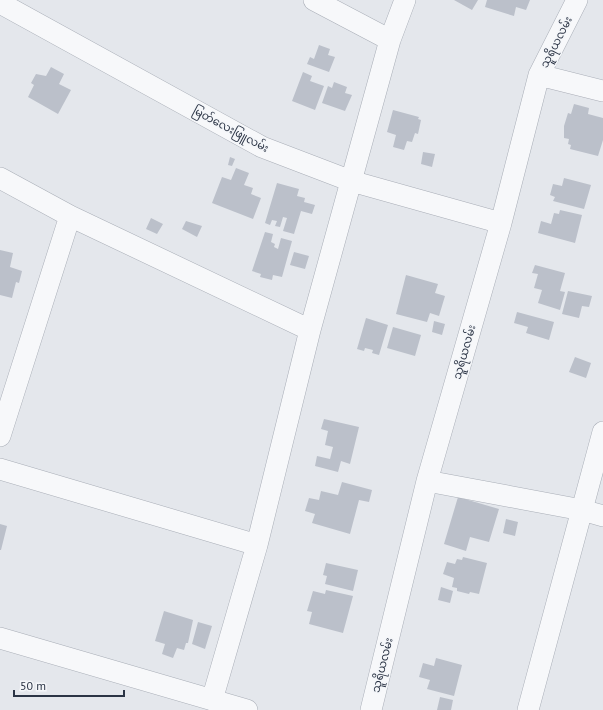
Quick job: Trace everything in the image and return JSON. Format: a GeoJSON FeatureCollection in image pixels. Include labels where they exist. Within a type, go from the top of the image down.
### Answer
{"type":"FeatureCollection","features":[{"type":"Feature","properties":{"kind":"street"},"geometry":{"type":"LineString","coordinates":[[314,0],[390,40]]}},
{"type":"Feature","properties":{"kind":"street"},"geometry":{"type":"LineString","coordinates":[[212,700],[257,546],[310,330],[351,181],[390,40],[405,0]]}},
{"type":"Feature","properties":{"kind":"street","name":"သူရိယလမ်း"},"geometry":{"type":"LineString","coordinates":[[371,710],[427,481],[501,223],[539,75],[577,0]]}},
{"type":"Feature","properties":{"kind":"street","name":"မြတ်လေးဖြူလမ်း"},"geometry":{"type":"LineString","coordinates":[[0,3],[262,147],[351,181],[501,223]]}},
{"type":"Feature","properties":{"kind":"street"},"geometry":{"type":"LineString","coordinates":[[539,75],[603,91]]}},
{"type":"Feature","properties":{"kind":"street"},"geometry":{"type":"LineString","coordinates":[[0,178],[70,216],[310,330]]}},
{"type":"Feature","properties":{"kind":"street"},"geometry":{"type":"LineString","coordinates":[[0,436],[70,216]]}},
{"type":"Feature","properties":{"kind":"street"},"geometry":{"type":"LineString","coordinates":[[528,710],[603,432]]}},
{"type":"Feature","properties":{"kind":"street"},"geometry":{"type":"LineString","coordinates":[[0,470],[257,546]]}},
{"type":"Feature","properties":{"kind":"street"},"geometry":{"type":"LineString","coordinates":[[427,481],[582,510],[603,516]]}},
{"type":"Feature","properties":{"kind":"street"},"geometry":{"type":"LineString","coordinates":[[0,638],[247,710]]}},
{"type":"Feature","properties":{"kind":"building"},"geometry":{"type":"Polygon","coordinates":[[[454,0],[478,0],[472,10],[454,0]]]}},
{"type":"Feature","properties":{"kind":"building"},"geometry":{"type":"Polygon","coordinates":[[[487,0],[530,0],[526,10],[516,7],[514,16],[485,7],[487,0]]]}},
{"type":"Feature","properties":{"kind":"building"},"geometry":{"type":"Polygon","coordinates":[[[319,45],[330,49],[328,55],[335,57],[329,72],[307,64],[310,57],[314,59],[319,45]]]}},
{"type":"Feature","properties":{"kind":"building"},"geometry":{"type":"Polygon","coordinates":[[[51,67],[64,74],[59,84],[71,90],[58,114],[28,97],[34,85],[31,83],[36,74],[46,76],[51,67]]]}},
{"type":"Feature","properties":{"kind":"building"},"geometry":{"type":"Polygon","coordinates":[[[303,72],[312,76],[310,81],[324,86],[315,110],[292,101],[303,72]]]}},
{"type":"Feature","properties":{"kind":"building"},"geometry":{"type":"Polygon","coordinates":[[[334,82],[347,87],[345,93],[352,95],[345,111],[322,103],[328,86],[332,88],[334,82]]]}},
{"type":"Feature","properties":{"kind":"building"},"geometry":{"type":"Polygon","coordinates":[[[574,104],[589,108],[588,114],[603,118],[603,140],[598,156],[570,149],[571,145],[568,144],[569,139],[564,138],[564,126],[568,113],[571,114],[574,104]]]}},
{"type":"Feature","properties":{"kind":"building"},"geometry":{"type":"Polygon","coordinates":[[[393,110],[419,117],[418,119],[421,120],[418,134],[415,133],[412,142],[407,141],[404,150],[393,147],[396,135],[387,132],[393,110]]]}},
{"type":"Feature","properties":{"kind":"building"},"geometry":{"type":"Polygon","coordinates":[[[423,152],[435,154],[432,167],[421,164],[423,152]]]}},
{"type":"Feature","properties":{"kind":"building"},"geometry":{"type":"Polygon","coordinates":[[[230,157],[235,159],[232,166],[228,165],[230,157]]]}},
{"type":"Feature","properties":{"kind":"building"},"geometry":{"type":"Polygon","coordinates":[[[236,168],[249,173],[244,185],[253,188],[251,194],[261,198],[253,219],[212,203],[222,177],[231,180],[236,168]]]}},
{"type":"Feature","properties":{"kind":"building"},"geometry":{"type":"Polygon","coordinates":[[[564,178],[591,185],[584,209],[553,201],[555,197],[550,195],[553,184],[562,186],[564,178]]]}},
{"type":"Feature","properties":{"kind":"building"},"geometry":{"type":"Polygon","coordinates":[[[277,183],[299,189],[297,196],[305,198],[304,202],[315,205],[312,214],[301,211],[294,234],[283,231],[287,218],[283,217],[280,227],[275,226],[277,221],[272,220],[270,225],[265,223],[277,183]]]}},
{"type":"Feature","properties":{"kind":"building"},"geometry":{"type":"Polygon","coordinates":[[[560,210],[582,215],[575,243],[538,233],[541,221],[551,224],[554,213],[559,214],[560,210]]]}},
{"type":"Feature","properties":{"kind":"building"},"geometry":{"type":"Polygon","coordinates":[[[151,218],[163,224],[157,234],[146,229],[151,218]]]}},
{"type":"Feature","properties":{"kind":"building"},"geometry":{"type":"Polygon","coordinates":[[[186,221],[202,226],[197,237],[182,229],[186,221]]]}},
{"type":"Feature","properties":{"kind":"building"},"geometry":{"type":"Polygon","coordinates":[[[265,232],[273,234],[271,242],[275,244],[274,247],[278,249],[281,238],[292,241],[282,277],[273,275],[272,280],[260,277],[261,274],[252,271],[265,232]]]}},
{"type":"Feature","properties":{"kind":"building"},"geometry":{"type":"Polygon","coordinates":[[[0,250],[13,253],[10,267],[22,271],[19,283],[16,282],[12,298],[0,295],[0,250]]]}},
{"type":"Feature","properties":{"kind":"building"},"geometry":{"type":"Polygon","coordinates":[[[294,252],[309,256],[305,269],[290,265],[294,252]]]}},
{"type":"Feature","properties":{"kind":"building"},"geometry":{"type":"Polygon","coordinates":[[[535,265],[565,273],[560,291],[565,292],[560,310],[538,303],[542,290],[534,288],[538,274],[532,273],[535,265]]]}},
{"type":"Feature","properties":{"kind":"building"},"geometry":{"type":"Polygon","coordinates":[[[406,275],[438,284],[435,293],[445,296],[439,316],[430,313],[427,322],[396,314],[406,275]]]}},
{"type":"Feature","properties":{"kind":"building"},"geometry":{"type":"Polygon","coordinates":[[[568,291],[592,296],[589,307],[582,306],[579,318],[562,314],[568,291]]]}},
{"type":"Feature","properties":{"kind":"building"},"geometry":{"type":"Polygon","coordinates":[[[517,312],[554,322],[549,340],[526,333],[528,327],[514,323],[517,312]]]}},
{"type":"Feature","properties":{"kind":"building"},"geometry":{"type":"Polygon","coordinates":[[[366,318],[388,325],[379,355],[372,353],[373,350],[365,348],[364,351],[357,349],[366,318]]]}},
{"type":"Feature","properties":{"kind":"building"},"geometry":{"type":"Polygon","coordinates":[[[434,321],[445,324],[442,335],[432,332],[434,321]]]}},
{"type":"Feature","properties":{"kind":"building"},"geometry":{"type":"Polygon","coordinates":[[[393,327],[421,335],[415,356],[387,348],[393,327]]]}},
{"type":"Feature","properties":{"kind":"building"},"geometry":{"type":"Polygon","coordinates":[[[575,357],[591,363],[586,378],[569,372],[575,357]]]}},
{"type":"Feature","properties":{"kind":"building"},"geometry":{"type":"Polygon","coordinates":[[[324,419],[359,427],[350,464],[341,461],[338,472],[315,466],[317,456],[330,459],[333,447],[325,445],[328,431],[321,429],[324,419]]]}},
{"type":"Feature","properties":{"kind":"building"},"geometry":{"type":"Polygon","coordinates":[[[342,482],[372,490],[369,502],[359,500],[350,534],[312,523],[315,514],[305,511],[309,498],[319,500],[321,491],[338,495],[342,482]]]}},
{"type":"Feature","properties":{"kind":"building"},"geometry":{"type":"Polygon","coordinates":[[[458,497],[499,509],[489,542],[470,537],[466,551],[444,544],[458,497]]]}},
{"type":"Feature","properties":{"kind":"building"},"geometry":{"type":"Polygon","coordinates":[[[506,519],[518,522],[515,536],[503,533],[506,519]]]}},
{"type":"Feature","properties":{"kind":"building"},"geometry":{"type":"Polygon","coordinates":[[[0,524],[7,526],[1,550],[0,550],[0,524]]]}},
{"type":"Feature","properties":{"kind":"building"},"geometry":{"type":"Polygon","coordinates":[[[463,557],[487,563],[479,594],[470,592],[469,594],[457,591],[457,588],[452,587],[454,578],[443,574],[447,562],[455,564],[457,559],[462,560],[463,557]]]}},
{"type":"Feature","properties":{"kind":"building"},"geometry":{"type":"Polygon","coordinates":[[[326,563],[358,570],[353,591],[325,584],[327,576],[323,575],[326,563]]]}},
{"type":"Feature","properties":{"kind":"building"},"geometry":{"type":"Polygon","coordinates":[[[441,587],[453,591],[450,603],[438,600],[441,587]]]}},
{"type":"Feature","properties":{"kind":"building"},"geometry":{"type":"Polygon","coordinates":[[[326,590],[353,596],[343,633],[309,624],[312,612],[307,611],[313,591],[325,594],[326,590]]]}},
{"type":"Feature","properties":{"kind":"building"},"geometry":{"type":"Polygon","coordinates":[[[164,611],[193,620],[188,643],[186,643],[184,650],[177,648],[173,658],[162,654],[165,644],[155,641],[164,611]]]}},
{"type":"Feature","properties":{"kind":"building"},"geometry":{"type":"Polygon","coordinates":[[[198,622],[212,626],[205,649],[192,644],[198,622]]]}},
{"type":"Feature","properties":{"kind":"building"},"geometry":{"type":"Polygon","coordinates":[[[436,658],[462,665],[454,696],[427,689],[430,680],[419,677],[423,663],[434,666],[436,658]]]}},
{"type":"Feature","properties":{"kind":"building"},"geometry":{"type":"Polygon","coordinates":[[[440,697],[453,700],[451,710],[437,710],[440,697]]]}}]}
